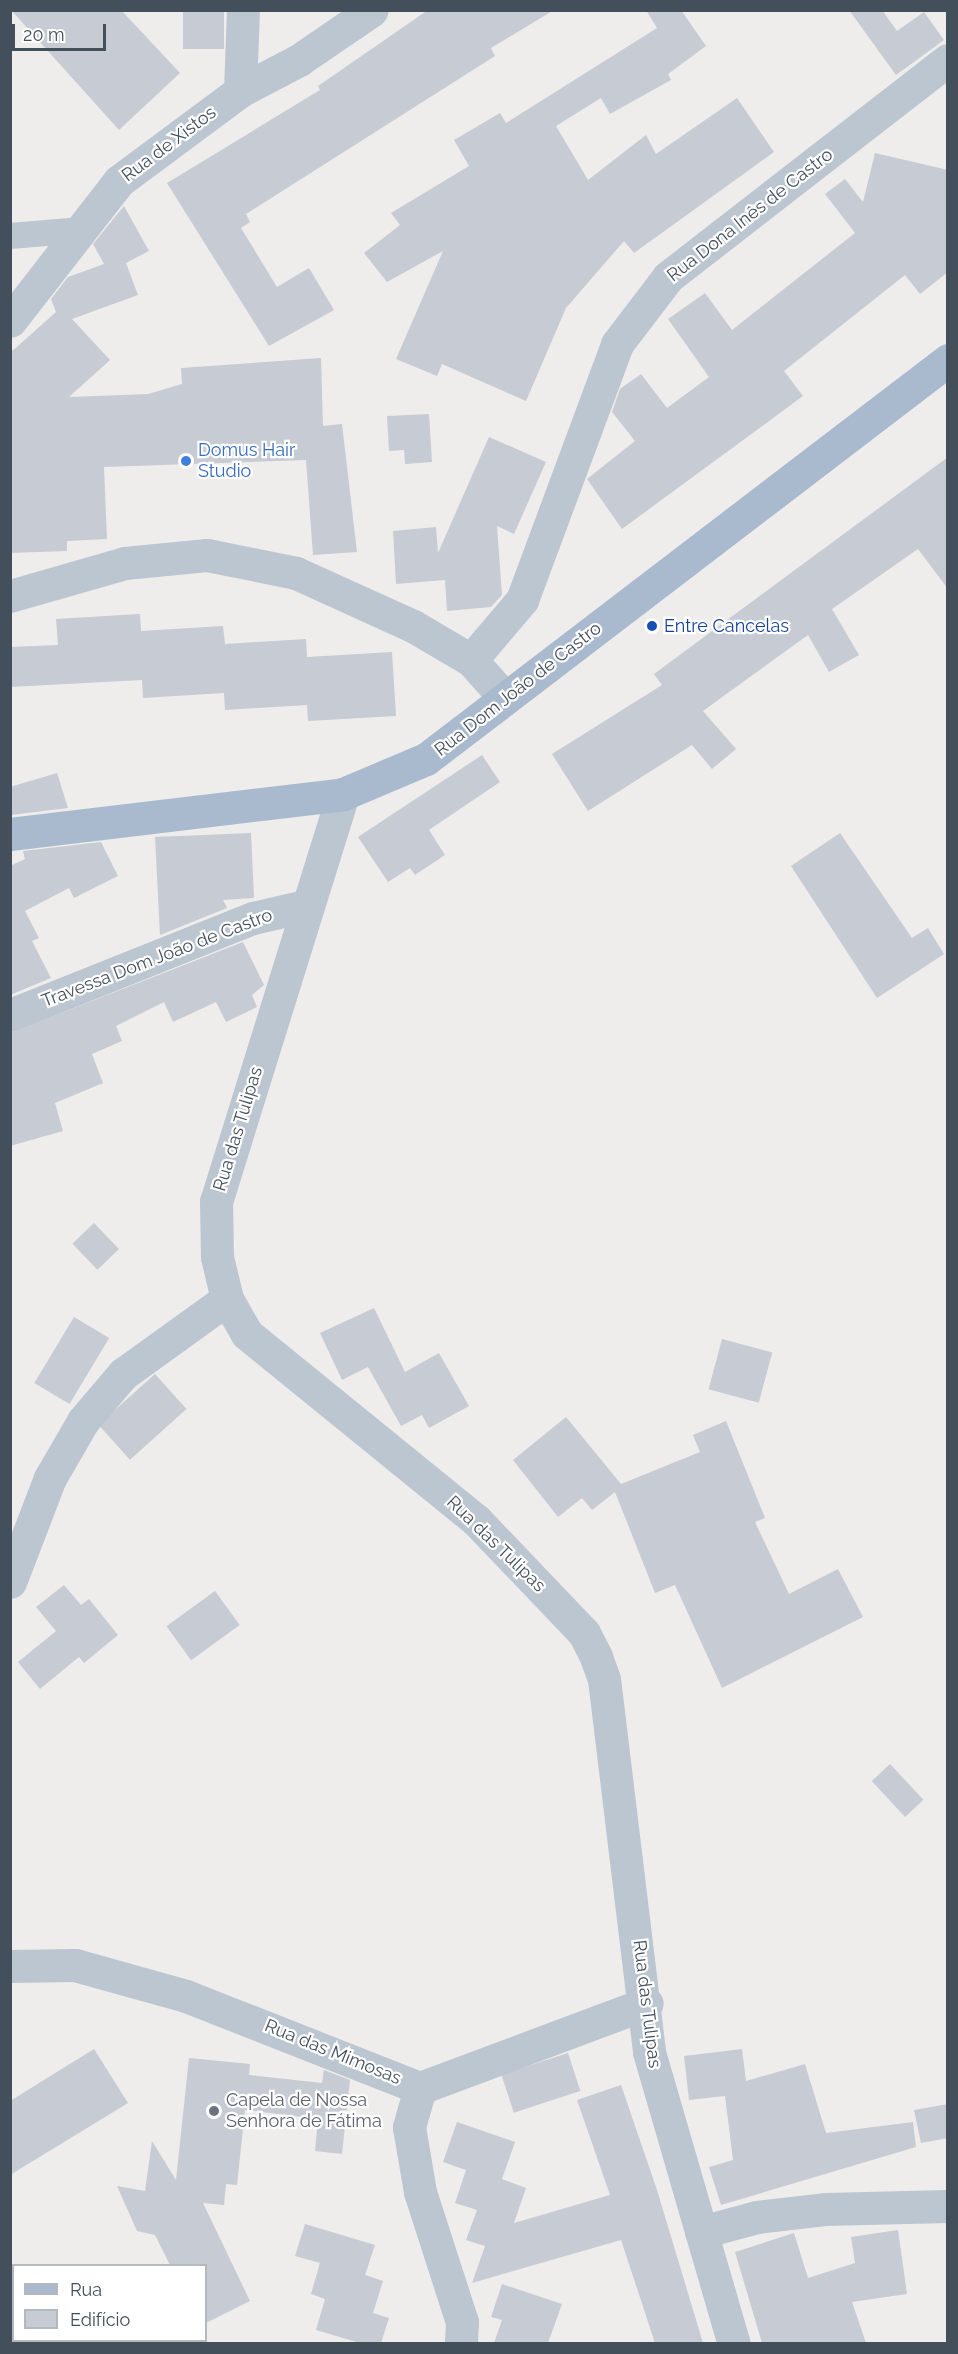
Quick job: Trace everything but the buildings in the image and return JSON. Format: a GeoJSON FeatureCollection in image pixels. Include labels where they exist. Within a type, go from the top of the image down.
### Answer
{"type":"FeatureCollection","features":[{"type":"Feature","properties":{"kind":"main road","name":"Rua Dom João de Castro"},"geometry":{"type":"LineString","coordinates":[[10,834],[343,794],[426,759],[948,360]]}},
{"type":"Feature","properties":{"kind":"street"},"geometry":{"type":"LineString","coordinates":[[240,91],[243,10]]}},
{"type":"Feature","properties":{"kind":"street","name":"Rua de Xistos"},"geometry":{"type":"LineString","coordinates":[[10,321],[119,181],[240,91],[299,60],[372,10]]}},
{"type":"Feature","properties":{"kind":"street","name":"Rua Dona Inês de Castro"},"geometry":{"type":"LineString","coordinates":[[471,660],[522,600],[617,344],[668,277],[948,60]]}},
{"type":"Feature","properties":{"kind":"street"},"geometry":{"type":"LineString","coordinates":[[10,236],[82,230]]}},
{"type":"Feature","properties":{"kind":"street"},"geometry":{"type":"LineString","coordinates":[[10,596],[125,563],[207,555],[296,573],[413,626],[471,660],[505,698]]}},
{"type":"Feature","properties":{"kind":"street","name":"Rua das Tulipas"},"geometry":{"type":"LineString","coordinates":[[343,794],[305,906],[216,1201],[214,1234],[227,1299],[247,1334],[477,1520],[584,1633],[604,1679],[647,2003],[649,2052],[734,2343]]}},
{"type":"Feature","properties":{"kind":"street","name":"Travessa Dom João de Castro"},"geometry":{"type":"LineString","coordinates":[[10,1015],[253,918],[305,906]]}},
{"type":"Feature","properties":{"kind":"street"},"geometry":{"type":"LineString","coordinates":[[10,1582],[50,1478],[83,1421],[123,1374],[227,1299]]}},
{"type":"Feature","properties":{"kind":"street","name":"Rua das Mimosas"},"geometry":{"type":"LineString","coordinates":[[10,1966],[75,1965],[186,1996],[420,2088],[608,2013],[647,2003]]}},
{"type":"Feature","properties":{"kind":"street"},"geometry":{"type":"LineString","coordinates":[[420,2088],[409,2127],[420,2192],[462,2322],[461,2343]]}},
{"type":"Feature","properties":{"kind":"street"},"geometry":{"type":"LineString","coordinates":[[701,2232],[757,2217],[825,2210],[948,2206]]}},
{"type":"Feature","properties":{"kind":"place","name":"Domus Hair Studio"},"geometry":{"type":"Point","coordinates":[186,461]}},
{"type":"Feature","properties":{"kind":"place","name":"Entre Cancelas"},"geometry":{"type":"Point","coordinates":[652,626]}},
{"type":"Feature","properties":{"kind":"place","name":"Capela de Nossa Senhora de Fátima"},"geometry":{"type":"Point","coordinates":[214,2111]}}]}
